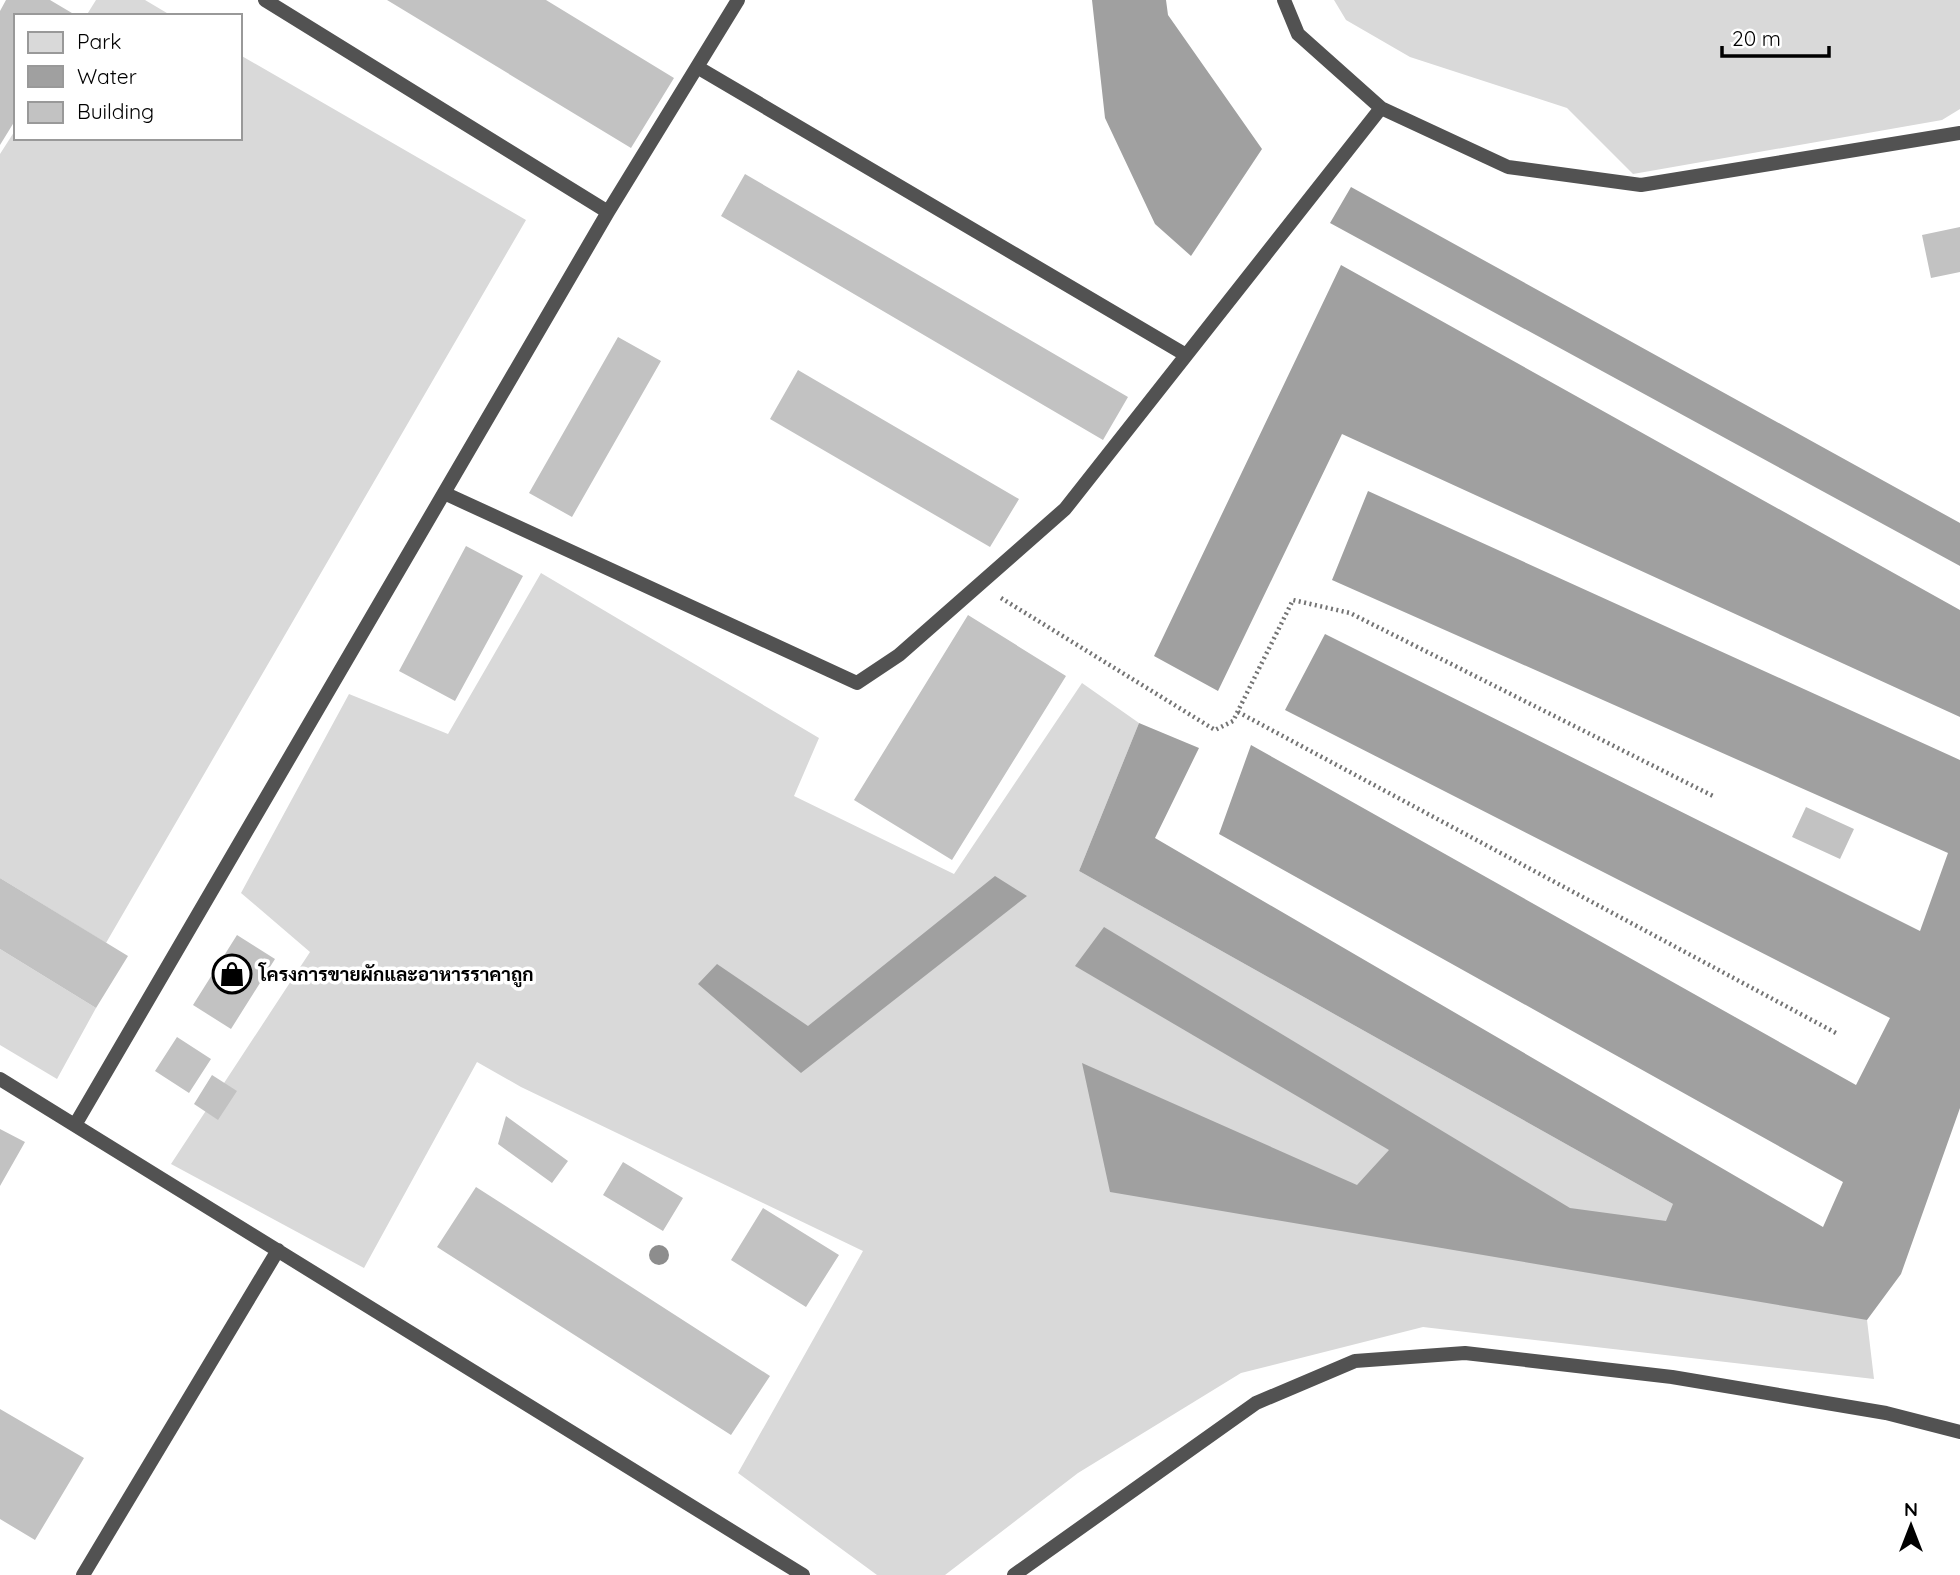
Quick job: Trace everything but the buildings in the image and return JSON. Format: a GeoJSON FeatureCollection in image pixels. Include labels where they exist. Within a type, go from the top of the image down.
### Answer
{"type":"FeatureCollection","features":[{"type":"Feature","properties":{"kind":"lane"},"geometry":{"type":"LineString","coordinates":[[265,0],[608,212]]}},
{"type":"Feature","properties":{"kind":"lane"},"geometry":{"type":"LineString","coordinates":[[75,1125],[608,212],[738,0]]}},
{"type":"Feature","properties":{"kind":"lane"},"geometry":{"type":"LineString","coordinates":[[1284,0],[1298,34],[1381,108],[1508,167],[1641,185],[1960,133]]}},
{"type":"Feature","properties":{"kind":"lane"},"geometry":{"type":"LineString","coordinates":[[697,67],[1186,355]]}},
{"type":"Feature","properties":{"kind":"lane"},"geometry":{"type":"LineString","coordinates":[[444,493],[857,683],[899,655],[1065,509],[1381,108]]}},
{"type":"Feature","properties":{"kind":"lane"},"geometry":{"type":"LineString","coordinates":[[0,1079],[803,1575]]}},
{"type":"Feature","properties":{"kind":"lane"},"geometry":{"type":"LineString","coordinates":[[83,1575],[278,1251]]}},
{"type":"Feature","properties":{"kind":"lane"},"geometry":{"type":"LineString","coordinates":[[1014,1575],[1256,1403],[1355,1362],[1465,1353],[1672,1377],[1886,1413],[1960,1432]]}},
{"type":"Feature","properties":{"kind":"path"},"geometry":{"type":"LineString","coordinates":[[979,584],[1215,730],[1233,721],[1293,600],[1350,613],[1715,797]]}},
{"type":"Feature","properties":{"kind":"path"},"geometry":{"type":"LineString","coordinates":[[1238,712],[1836,1033]]}},
{"type":"Feature","properties":{"kind":"green space"},"geometry":{"type":"Polygon","coordinates":[[[96,0],[145,0],[169,14],[87,14],[96,0]]]}},
{"type":"Feature","properties":{"kind":"green space"},"geometry":{"type":"Polygon","coordinates":[[[1334,0],[1960,0],[1960,109],[1942,120],[1633,174],[1567,108],[1410,57],[1346,20],[1334,0]]]}},
{"type":"Feature","properties":{"kind":"green space"},"geometry":{"type":"Polygon","coordinates":[[[242,56],[526,220],[106,943],[0,878],[0,154],[14,132],[14,140],[242,140],[242,56]]]}},
{"type":"Feature","properties":{"kind":"green space"},"geometry":{"type":"Polygon","coordinates":[[[541,573],[819,738],[794,796],[954,874],[1082,683],[1139,723],[1079,871],[1673,1204],[1867,1320],[1874,1379],[1423,1327],[1241,1373],[1078,1473],[945,1575],[877,1575],[738,1473],[863,1251],[521,1087],[477,1062],[364,1268],[171,1164],[310,952],[241,893],[349,694],[448,734],[541,573]]]}},
{"type":"Feature","properties":{"kind":"green space"},"geometry":{"type":"Polygon","coordinates":[[[0,949],[96,1008],[57,1079],[0,1045],[0,949]]]}},
{"type":"Feature","properties":{"kind":"water"},"geometry":{"type":"Polygon","coordinates":[[[1092,0],[1166,0],[1168,15],[1262,149],[1191,256],[1155,224],[1105,118],[1092,0]]]}},
{"type":"Feature","properties":{"kind":"water"},"geometry":{"type":"Polygon","coordinates":[[[1351,187],[1960,523],[1960,566],[1330,223],[1351,187]]]}},
{"type":"Feature","properties":{"kind":"water"},"geometry":{"type":"Polygon","coordinates":[[[1341,265],[1960,610],[1960,717],[1342,434],[1218,691],[1154,656],[1341,265]]]}},
{"type":"Feature","properties":{"kind":"water"},"geometry":{"type":"Polygon","coordinates":[[[1368,491],[1960,760],[1960,1108],[1901,1274],[1867,1320],[1110,1192],[1082,1063],[1357,1185],[1389,1150],[1075,966],[1104,927],[1570,1208],[1666,1221],[1673,1204],[1079,871],[1139,723],[1199,748],[1155,838],[1823,1227],[1843,1182],[1219,834],[1251,745],[1856,1085],[1890,1018],[1285,710],[1325,634],[1920,931],[1948,853],[1332,580],[1368,491]]]}},
{"type":"Feature","properties":{"kind":"water"},"geometry":{"type":"Polygon","coordinates":[[[995,876],[1027,896],[801,1073],[698,984],[717,964],[808,1026],[995,876]]]}},
{"type":"Feature","properties":{"kind":"place","name":"โครงการขายผักและอาหารราคาถูก"},"geometry":{"type":"Point","coordinates":[232,974]}}]}
